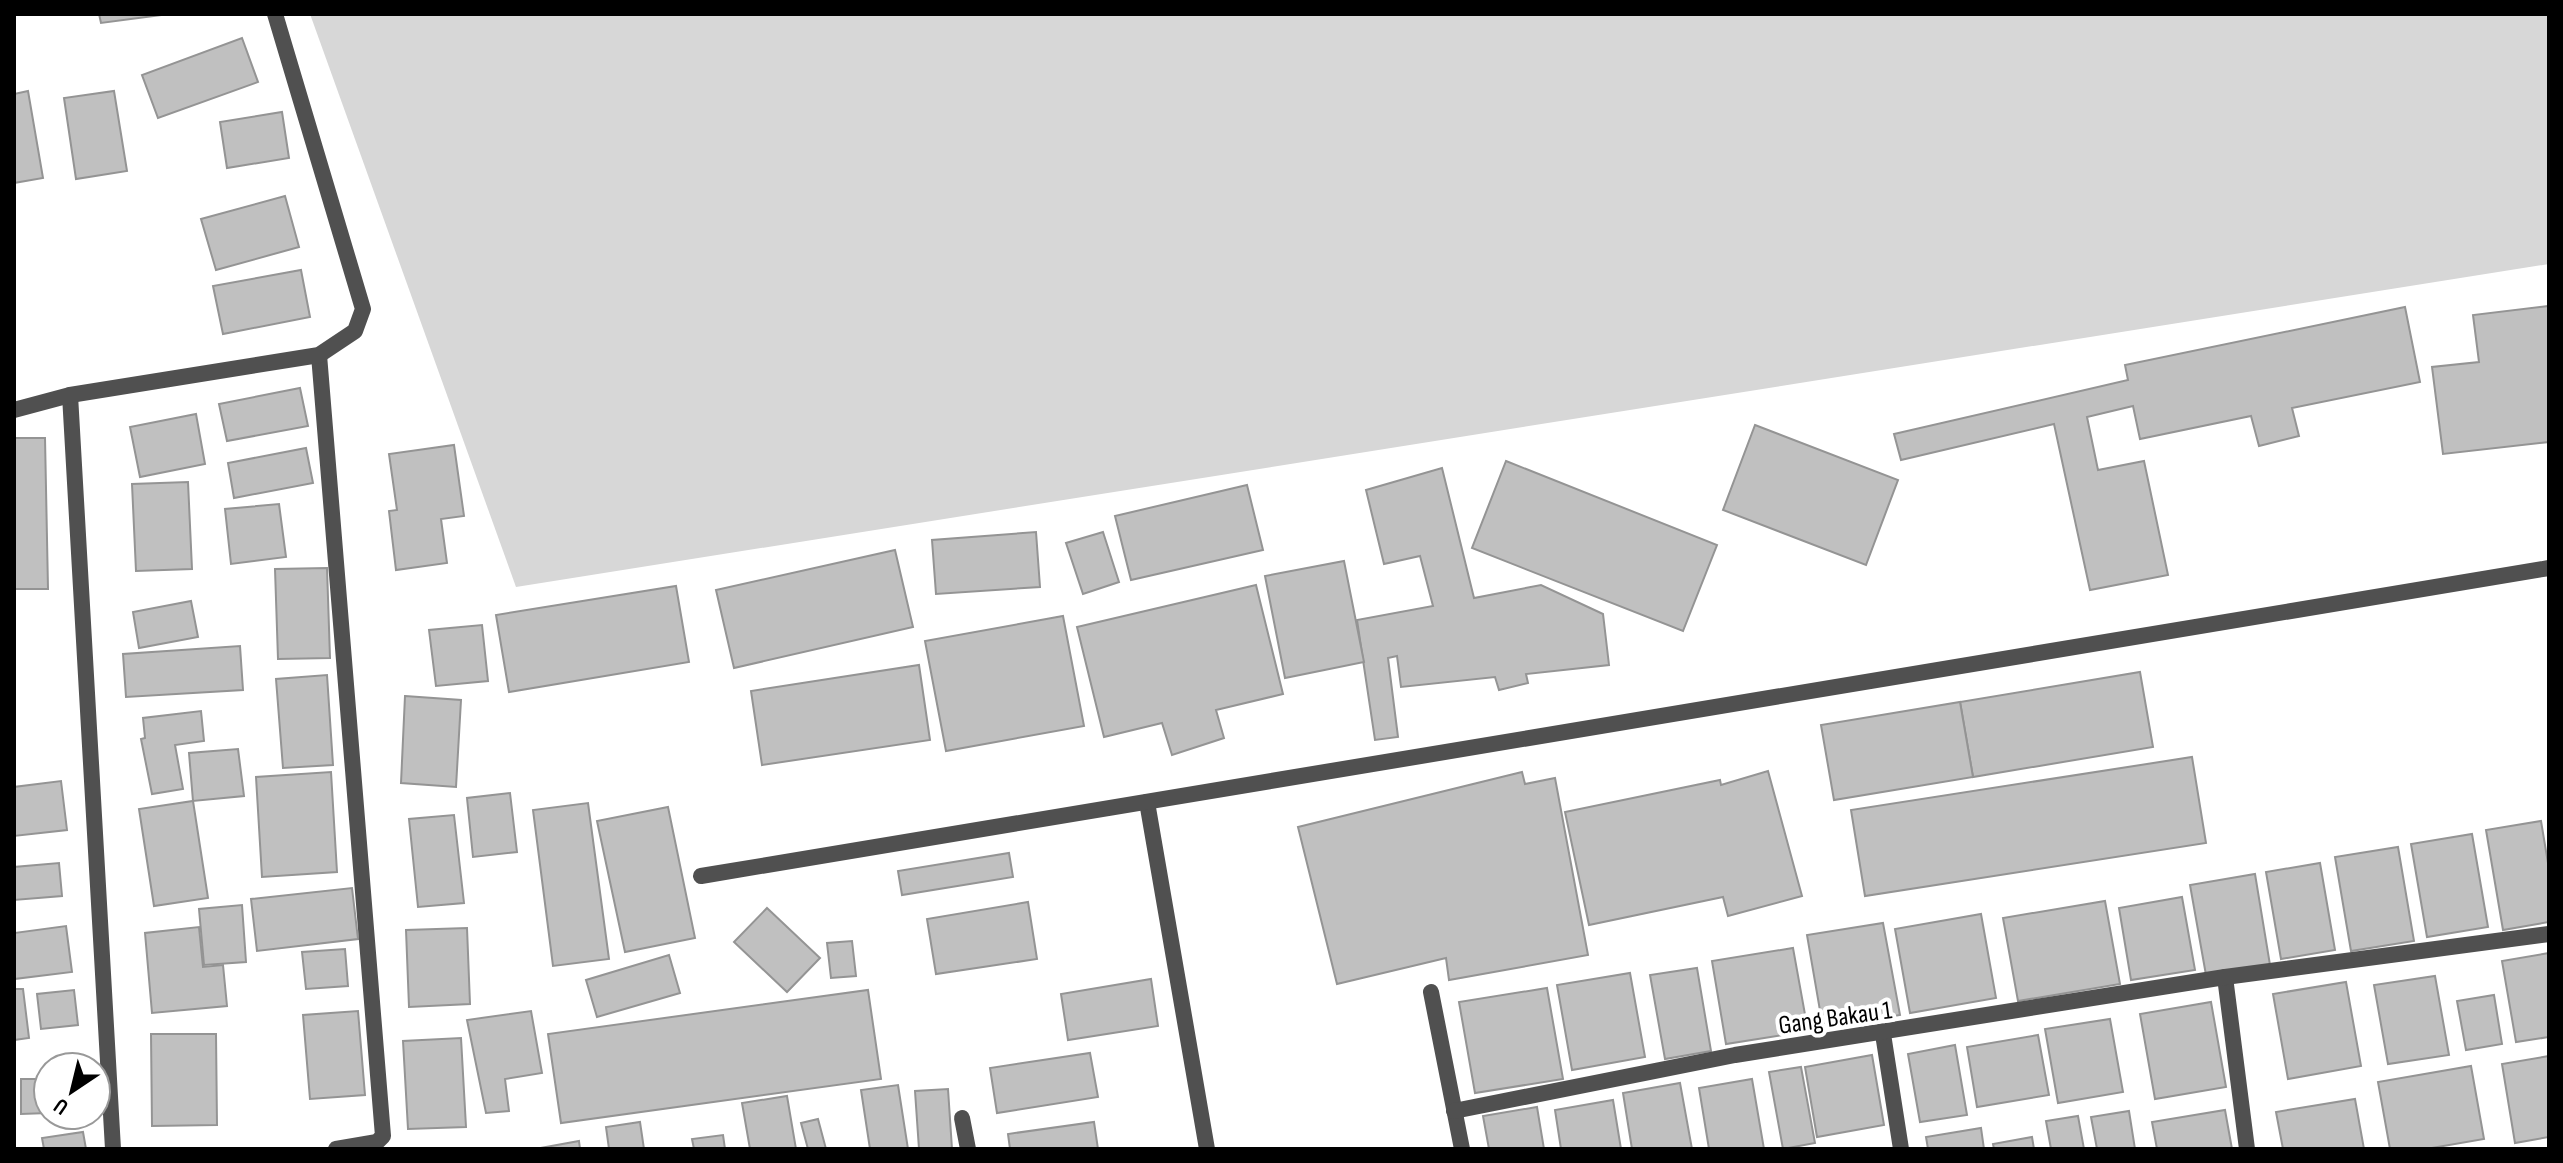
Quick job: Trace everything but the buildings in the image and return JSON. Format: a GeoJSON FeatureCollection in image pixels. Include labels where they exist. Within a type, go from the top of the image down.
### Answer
{"type":"FeatureCollection","features":[{"type":"Feature","properties":{"kind":"street"},"geometry":{"type":"LineString","coordinates":[[14,410],[70,395],[319,355],[355,331],[363,309],[275,14]]}},
{"type":"Feature","properties":{"kind":"street"},"geometry":{"type":"LineString","coordinates":[[319,355],[383,1136],[377,1142],[336,1149]]}},
{"type":"Feature","properties":{"kind":"street"},"geometry":{"type":"LineString","coordinates":[[70,395],[113,1149]]}},
{"type":"Feature","properties":{"kind":"street"},"geometry":{"type":"LineString","coordinates":[[701,876],[2549,568]]}},
{"type":"Feature","properties":{"kind":"street"},"geometry":{"type":"LineString","coordinates":[[1147,802],[1207,1149]]}},
{"type":"Feature","properties":{"kind":"street","name":"Gang Bakau 1"},"geometry":{"type":"LineString","coordinates":[[1454,1111],[1735,1055],[1883,1034],[2225,977],[2549,934]]}},
{"type":"Feature","properties":{"kind":"street"},"geometry":{"type":"LineString","coordinates":[[2225,977],[2247,1149]]}},
{"type":"Feature","properties":{"kind":"street"},"geometry":{"type":"LineString","coordinates":[[1431,992],[1462,1149]]}},
{"type":"Feature","properties":{"kind":"street"},"geometry":{"type":"LineString","coordinates":[[1883,1034],[1901,1149]]}},
{"type":"Feature","properties":{"kind":"street"},"geometry":{"type":"LineString","coordinates":[[962,1118],[968,1149]]}},
{"type":"Feature","properties":{"kind":"shaded area"},"geometry":{"type":"Polygon","coordinates":[[[310,14],[2549,14],[2549,264],[516,587],[310,14]]]}}]}
